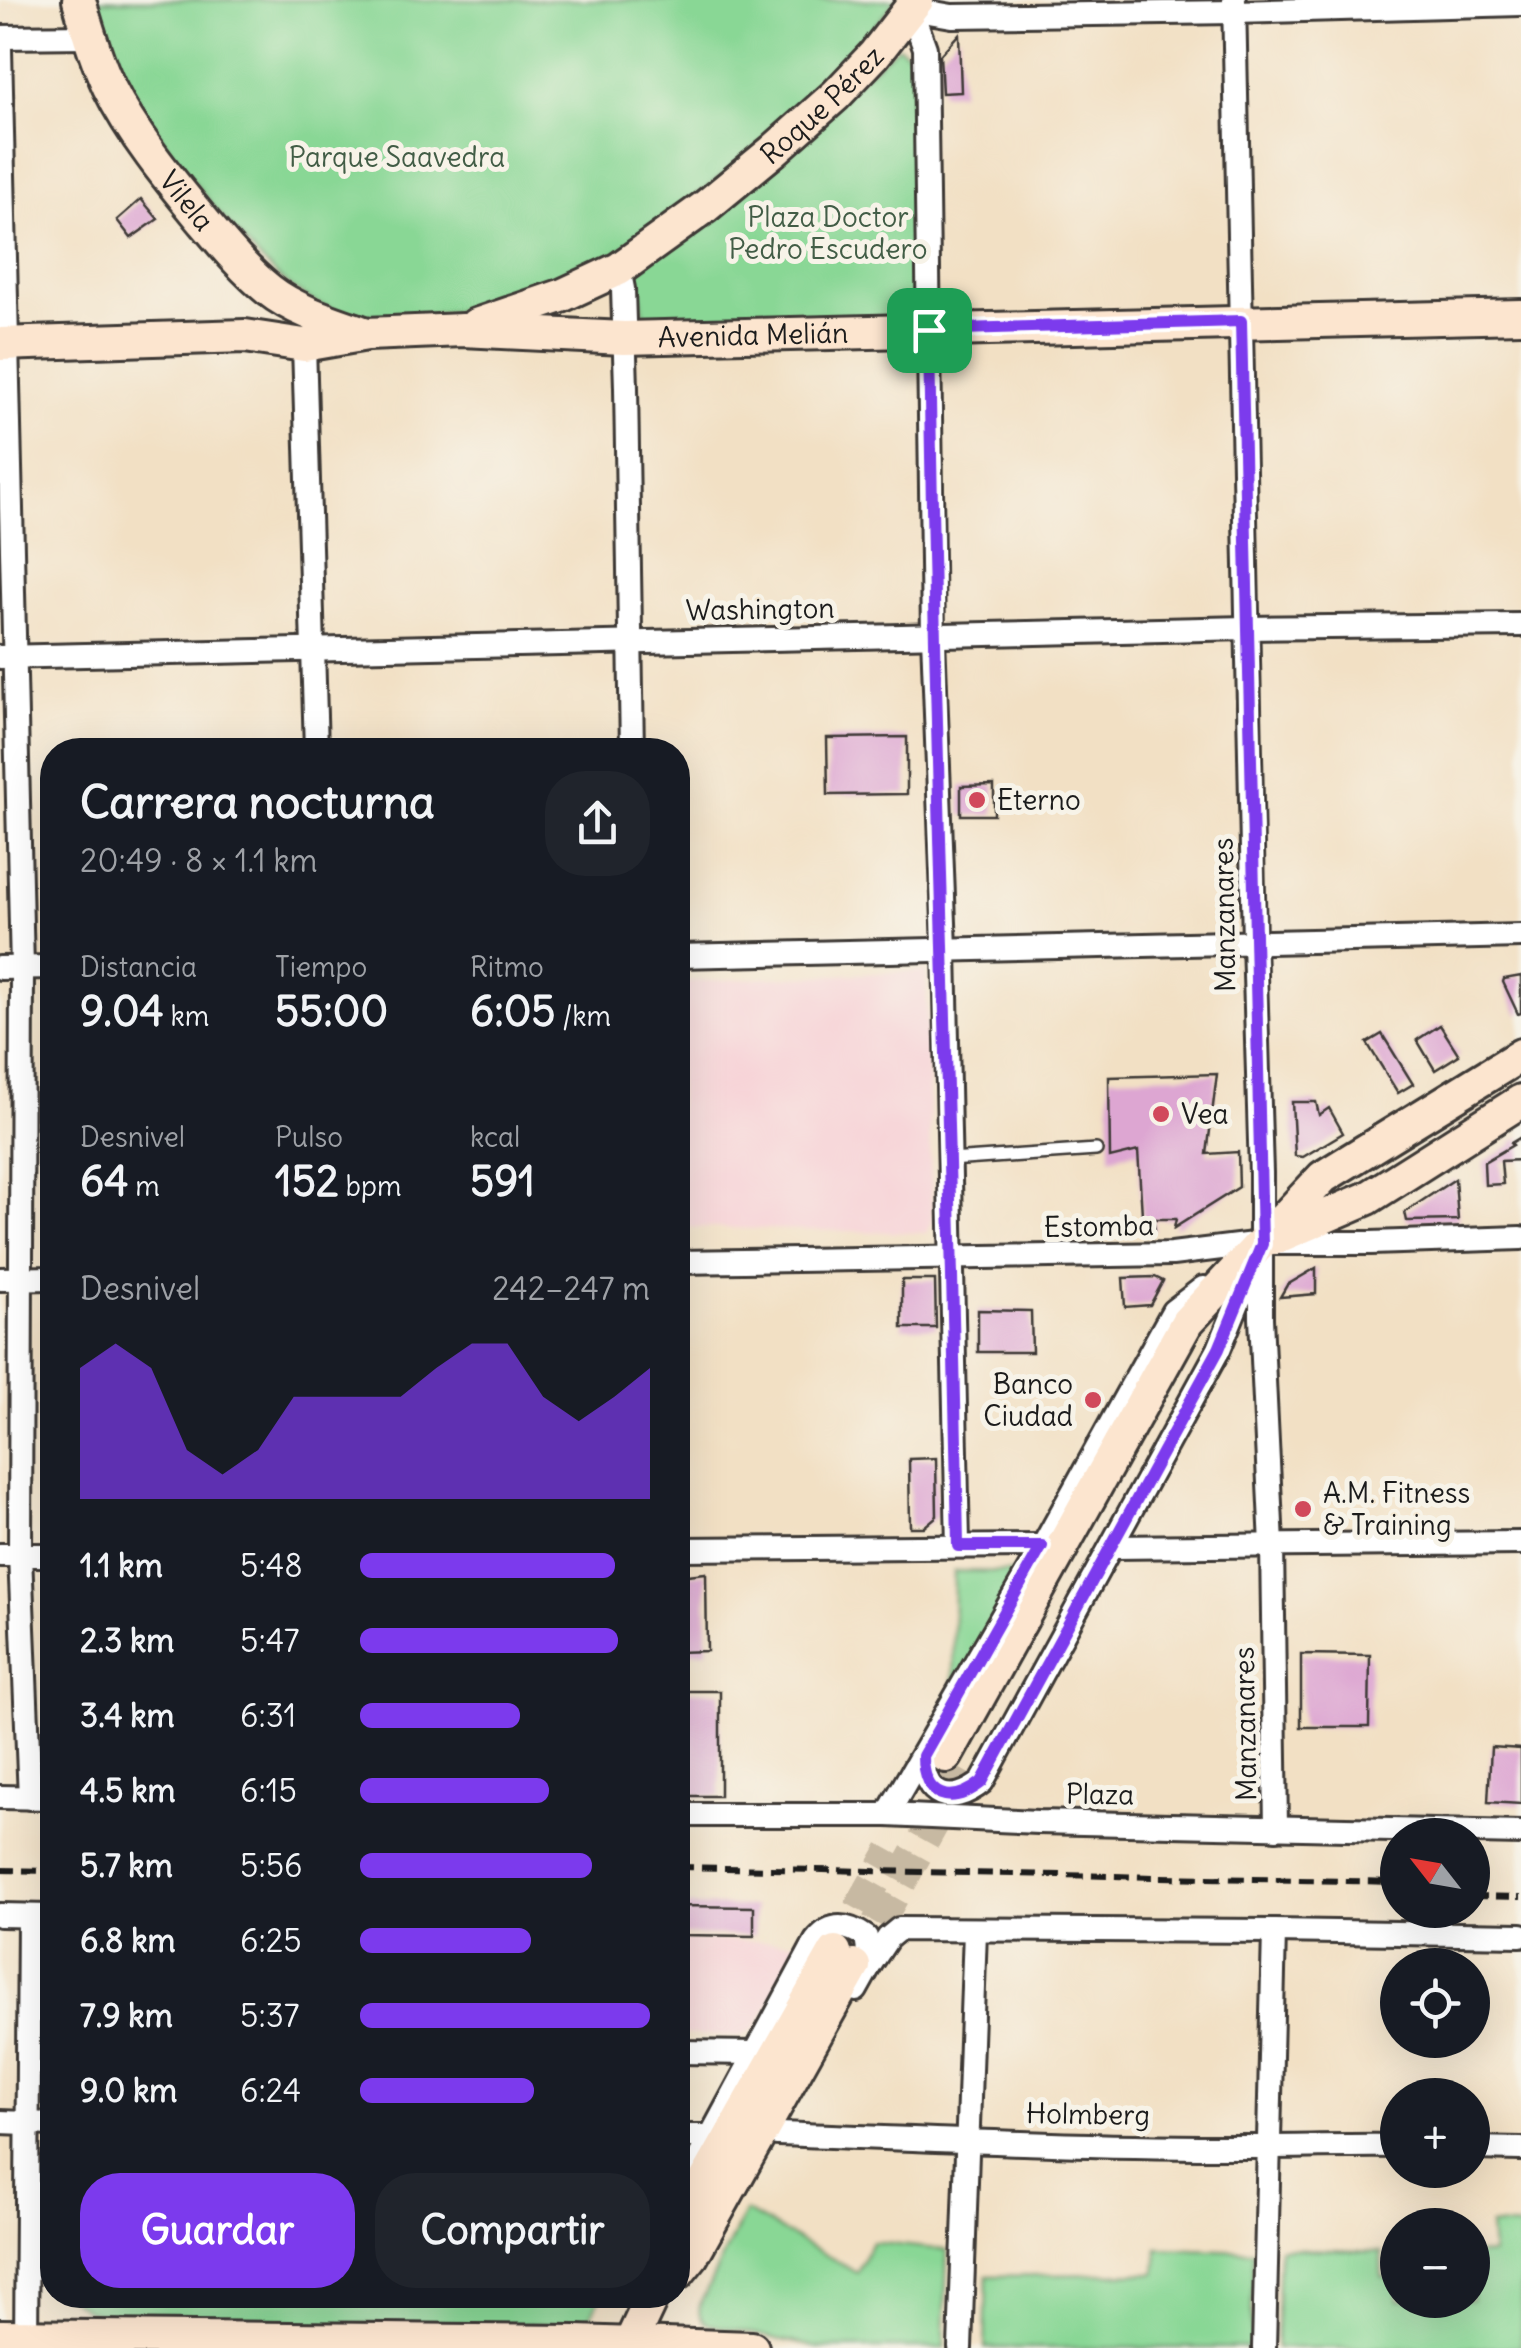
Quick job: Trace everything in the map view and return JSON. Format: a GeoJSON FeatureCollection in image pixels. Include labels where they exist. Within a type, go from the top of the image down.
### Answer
{"type":"FeatureCollection","features":[{"type":"Feature","properties":{"kind":"street","name":"Vilela"},"geometry":{"type":"LineString","coordinates":[[79,0],[110,87],[134,130],[228,250],[271,292],[316,315],[367,334]]}},
{"type":"Feature","properties":{"kind":"street"},"geometry":{"type":"LineString","coordinates":[[914,5],[952,16],[1234,6],[1521,4]]}},
{"type":"Feature","properties":{"kind":"street"},"geometry":{"type":"LineString","coordinates":[[914,5],[925,48],[933,636],[945,949],[958,1546]]}},
{"type":"Feature","properties":{"kind":"street","name":"Roque Pérez"},"geometry":{"type":"LineString","coordinates":[[619,269],[705,207],[836,95],[914,5]]}},
{"type":"Feature","properties":{"kind":"street","name":"Manzanares"},"geometry":{"type":"LineString","coordinates":[[1234,6],[1276,1828]]}},
{"type":"Feature","properties":{"kind":"street"},"geometry":{"type":"LineString","coordinates":[[0,37],[89,36]]}},
{"type":"Feature","properties":{"kind":"street"},"geometry":{"type":"LineString","coordinates":[[0,49],[11,968],[10,1555],[40,1790]]}},
{"type":"Feature","properties":{"kind":"street"},"geometry":{"type":"LineString","coordinates":[[619,269],[623,289],[632,738]]}},
{"type":"Feature","properties":{"kind":"street","name":"Avenida Melián"},"geometry":{"type":"LineString","coordinates":[[463,330],[561,296],[619,269]]}},
{"type":"Feature","properties":{"kind":"street"},"geometry":{"type":"LineString","coordinates":[[245,336],[265,316],[271,292]]}},
{"type":"Feature","properties":{"kind":"street"},"geometry":{"type":"LineString","coordinates":[[561,296],[595,312],[624,338]]}},
{"type":"Feature","properties":{"kind":"street","name":"Avenida Melián"},"geometry":{"type":"LineString","coordinates":[[3,344],[245,336],[304,346],[367,334],[463,330],[624,338],[1521,316]]}},
{"type":"Feature","properties":{"kind":"street"},"geometry":{"type":"LineString","coordinates":[[304,346],[316,738]]}},
{"type":"Feature","properties":{"kind":"street","name":"Washington"},"geometry":{"type":"LineString","coordinates":[[8,656],[1521,624]]}},
{"type":"Feature","properties":{"kind":"street"},"geometry":{"type":"LineString","coordinates":[[690,956],[1521,936]]}},
{"type":"Feature","properties":{"kind":"street"},"geometry":{"type":"LineString","coordinates":[[11,968],[40,967]]}},
{"type":"Feature","properties":{"kind":"street"},"geometry":{"type":"LineString","coordinates":[[954,1765],[1262,1244],[1324,1176],[1521,1055]]}},
{"type":"Feature","properties":{"kind":"street"},"geometry":{"type":"LineString","coordinates":[[954,1765],[1042,1546],[1173,1311],[1262,1244],[1368,1198],[1521,1101]]}},
{"type":"Feature","properties":{"kind":"street","name":"Estomba"},"geometry":{"type":"LineString","coordinates":[[690,1262],[1172,1254],[1262,1244],[1521,1238]]}},
{"type":"Feature","properties":{"kind":"street"},"geometry":{"type":"LineString","coordinates":[[887,1816],[954,1765],[1112,1547],[1219,1349],[1262,1244]]}},
{"type":"Feature","properties":{"kind":"street"},"geometry":{"type":"LineString","coordinates":[[11,1279],[40,1278]]}},
{"type":"Feature","properties":{"kind":"street"},"geometry":{"type":"LineString","coordinates":[[1112,1547],[1521,1542]]}},
{"type":"Feature","properties":{"kind":"street"},"geometry":{"type":"LineString","coordinates":[[690,1549],[1042,1546]]}},
{"type":"Feature","properties":{"kind":"street"},"geometry":{"type":"LineString","coordinates":[[10,1555],[40,1555]]}},
{"type":"Feature","properties":{"kind":"street"},"geometry":{"type":"LineString","coordinates":[[954,1765],[989,1814],[1000,1820]]}},
{"type":"Feature","properties":{"kind":"street"},"geometry":{"type":"LineString","coordinates":[[0,1797],[40,1798]]}},
{"type":"Feature","properties":{"kind":"street","name":"Plaza"},"geometry":{"type":"LineString","coordinates":[[690,1814],[1521,1833]]}},
{"type":"Feature","properties":{"kind":"street"},"geometry":{"type":"LineString","coordinates":[[0,1915],[40,1916]]}},
{"type":"Feature","properties":{"kind":"street"},"geometry":{"type":"LineString","coordinates":[[690,2174],[816,1941],[825,1930],[839,1925],[866,1937],[690,2258]]}},
{"type":"Feature","properties":{"kind":"street"},"geometry":{"type":"LineString","coordinates":[[690,2211],[853,1961],[898,1930],[1521,1936]]}},
{"type":"Feature","properties":{"kind":"street"},"geometry":{"type":"LineString","coordinates":[[960,2348],[975,1931]]}},
{"type":"Feature","properties":{"kind":"street"},"geometry":{"type":"LineString","coordinates":[[1264,2348],[1274,1931]]}},
{"type":"Feature","properties":{"kind":"street"},"geometry":{"type":"LineString","coordinates":[[40,1932],[28,2123],[26,2276],[18,2340],[752,2348]]}},
{"type":"Feature","properties":{"kind":"street"},"geometry":{"type":"LineString","coordinates":[[690,2277],[702,2270],[777,2134],[853,1961]]}},
{"type":"Feature","properties":{"kind":"street"},"geometry":{"type":"LineString","coordinates":[[690,2052],[756,2053]]}},
{"type":"Feature","properties":{"kind":"street"},"geometry":{"type":"LineString","coordinates":[[0,2122],[40,2124]]}},
{"type":"Feature","properties":{"kind":"street","name":"Holmberg"},"geometry":{"type":"LineString","coordinates":[[777,2134],[967,2142],[1380,2145]]}},
{"type":"Feature","properties":{"kind":"street"},"geometry":{"type":"LineString","coordinates":[[690,2136],[710,2136]]}},
{"type":"Feature","properties":{"kind":"street"},"geometry":{"type":"LineString","coordinates":[[1490,2148],[1521,2149]]}},
{"type":"Feature","properties":{"kind":"street"},"geometry":{"type":"LineString","coordinates":[[629,2346],[651,2308]]}},
{"type":"Feature","properties":{"kind":"lane"},"geometry":{"type":"LineString","coordinates":[[950,1160],[1096,1150]]}},
{"type":"Feature","properties":{"kind":"shaded area"},"geometry":{"type":"Polygon","coordinates":[[[926,971],[932,1222],[926,1233],[690,1227],[690,981],[926,971]]]}},
{"type":"Feature","properties":{"kind":"shaded area"},"geometry":{"type":"Polygon","coordinates":[[[690,1940],[804,1942],[755,2029],[739,2037],[690,2035],[690,1940]]]}},
{"type":"Feature","properties":{"kind":"green space","name":"Parque Saavedra"},"geometry":{"type":"Polygon","coordinates":[[[94,0],[896,0],[846,59],[764,140],[704,190],[590,269],[492,302],[443,313],[385,316],[348,313],[313,301],[284,281],[245,243],[157,132],[115,54],[94,0]]]}},
{"type":"Feature","properties":{"kind":"green space","name":"Plaza Doctor Pedro Escudero"},"geometry":{"type":"Polygon","coordinates":[[[898,46],[918,59],[918,314],[912,319],[658,328],[644,319],[637,270],[898,46]]]}},
{"type":"Feature","properties":{"kind":"green space"},"geometry":{"type":"Polygon","coordinates":[[[954,1571],[1020,1572],[953,1695],[954,1571]]]}},
{"type":"Feature","properties":{"kind":"green space"},"geometry":{"type":"Polygon","coordinates":[[[745,2211],[857,2272],[872,2242],[947,2250],[944,2348],[819,2348],[707,2324],[699,2314],[701,2302],[745,2211]]]}},
{"type":"Feature","properties":{"kind":"green space"},"geometry":{"type":"Polygon","coordinates":[[[1490,2226],[1521,2228],[1521,2348],[1276,2348],[1279,2248],[1380,2252],[1380,2318],[1490,2318],[1490,2226]]]}},
{"type":"Feature","properties":{"kind":"green space"},"geometry":{"type":"Polygon","coordinates":[[[1158,2248],[1253,2251],[1251,2348],[985,2348],[987,2276],[1156,2273],[1158,2248]]]}},
{"type":"Feature","properties":{"kind":"green space"},"geometry":{"type":"Polygon","coordinates":[[[84,2308],[595,2308],[584,2325],[213,2325],[84,2308]]]}},
{"type":"Feature","properties":{"kind":"building"},"geometry":{"type":"Polygon","coordinates":[[[959,34],[961,92],[942,93],[940,55],[959,34]]]}},
{"type":"Feature","properties":{"kind":"building"},"geometry":{"type":"Polygon","coordinates":[[[141,199],[158,219],[131,238],[117,220],[141,199]]]}},
{"type":"Feature","properties":{"kind":"building"},"geometry":{"type":"Polygon","coordinates":[[[907,737],[907,794],[828,795],[827,738],[907,737]]]}},
{"type":"Feature","properties":{"kind":"building","name":"Eterno"},"geometry":{"type":"Polygon","coordinates":[[[994,785],[994,815],[961,815],[961,786],[994,785]]]}},
{"type":"Feature","properties":{"kind":"building"},"geometry":{"type":"Polygon","coordinates":[[[1521,976],[1521,1013],[1518,1014],[1503,982],[1521,976]]]}},
{"type":"Feature","properties":{"kind":"building"},"geometry":{"type":"Polygon","coordinates":[[[1440,1025],[1459,1055],[1435,1070],[1417,1040],[1440,1025]]]}},
{"type":"Feature","properties":{"kind":"building"},"geometry":{"type":"Polygon","coordinates":[[[1382,1034],[1413,1084],[1398,1093],[1367,1043],[1382,1034]]]}},
{"type":"Feature","properties":{"kind":"building"},"geometry":{"type":"Polygon","coordinates":[[[1217,1074],[1207,1154],[1238,1152],[1239,1187],[1174,1228],[1176,1219],[1153,1219],[1155,1230],[1143,1231],[1138,1151],[1110,1158],[1109,1077],[1217,1074]]]}},
{"type":"Feature","properties":{"kind":"building"},"geometry":{"type":"Polygon","coordinates":[[[1292,1102],[1316,1102],[1319,1115],[1329,1108],[1343,1133],[1303,1157],[1295,1156],[1292,1102]]]}},
{"type":"Feature","properties":{"kind":"building"},"geometry":{"type":"Polygon","coordinates":[[[1521,1137],[1521,1160],[1501,1161],[1503,1184],[1485,1185],[1484,1162],[1521,1137]]]}},
{"type":"Feature","properties":{"kind":"building"},"geometry":{"type":"Polygon","coordinates":[[[1455,1179],[1458,1220],[1407,1221],[1405,1212],[1455,1179]]]}},
{"type":"Feature","properties":{"kind":"building"},"geometry":{"type":"Polygon","coordinates":[[[1316,1268],[1316,1294],[1280,1297],[1287,1285],[1316,1268]]]}},
{"type":"Feature","properties":{"kind":"building"},"geometry":{"type":"Polygon","coordinates":[[[1155,1277],[1163,1281],[1150,1305],[1125,1307],[1123,1278],[1155,1277]]]}},
{"type":"Feature","properties":{"kind":"building"},"geometry":{"type":"Polygon","coordinates":[[[902,1280],[935,1280],[936,1328],[902,1328],[902,1280]]]}},
{"type":"Feature","properties":{"kind":"building"},"geometry":{"type":"Polygon","coordinates":[[[978,1310],[1031,1311],[1032,1352],[978,1352],[978,1310]]]}},
{"type":"Feature","properties":{"kind":"building"},"geometry":{"type":"Polygon","coordinates":[[[936,1458],[937,1516],[924,1527],[910,1527],[909,1459],[936,1458]]]}},
{"type":"Feature","properties":{"kind":"building"},"geometry":{"type":"Polygon","coordinates":[[[706,1573],[707,1651],[690,1652],[690,1575],[706,1573]]]}},
{"type":"Feature","properties":{"kind":"building"},"geometry":{"type":"Polygon","coordinates":[[[1301,1654],[1370,1655],[1369,1727],[1301,1727],[1301,1654]]]}},
{"type":"Feature","properties":{"kind":"building"},"geometry":{"type":"Polygon","coordinates":[[[690,1691],[720,1691],[720,1796],[690,1796],[690,1691]]]}},
{"type":"Feature","properties":{"kind":"building"},"geometry":{"type":"Polygon","coordinates":[[[1491,1747],[1521,1749],[1521,1804],[1488,1802],[1491,1747]]]}},
{"type":"Feature","properties":{"kind":"building"},"geometry":{"type":"Polygon","coordinates":[[[690,1906],[754,1907],[754,1936],[690,1935],[690,1906]]]}},
{"type":"Feature","properties":{"kind":"tunnel"},"geometry":{"type":"LineString","coordinates":[[854,1966],[965,1766]]}},
{"type":"Feature","properties":{"kind":"tunnel"},"geometry":{"type":"LineString","coordinates":[[835,1952],[892,1851]]}},
{"type":"Feature","properties":{"kind":"railway"},"geometry":{"type":"LineString","coordinates":[[690,1867],[1380,1882]]}},
{"type":"Feature","properties":{"kind":"railway"},"geometry":{"type":"LineString","coordinates":[[0,1870],[40,1871]]}},
{"type":"Feature","properties":{"kind":"railway"},"geometry":{"type":"LineString","coordinates":[[1490,1896],[1521,1897]]}},
{"type":"Feature","properties":{"kind":"place","name":"Eterno"},"geometry":{"type":"Point","coordinates":[977,800]}},
{"type":"Feature","properties":{"kind":"place","name":"Vea"},"geometry":{"type":"Point","coordinates":[1161,1114]}},
{"type":"Feature","properties":{"kind":"place","name":"Banco Ciudad"},"geometry":{"type":"Point","coordinates":[1093,1400]}},
{"type":"Feature","properties":{"kind":"place","name":"A.M. Fitness & Training"},"geometry":{"type":"Point","coordinates":[1303,1509]}},
{"type":"Feature","properties":{"kind":"route"},"geometry":{"type":"LineString","coordinates":[[1241,321],[1261,1173],[1262,1244],[1219,1349],[982,1782],[954,1798],[938,1794],[929,1783],[923,1771],[923,1756],[1042,1546],[958,1546],[945,949],[933,636],[929,330],[1241,321]]}}]}
